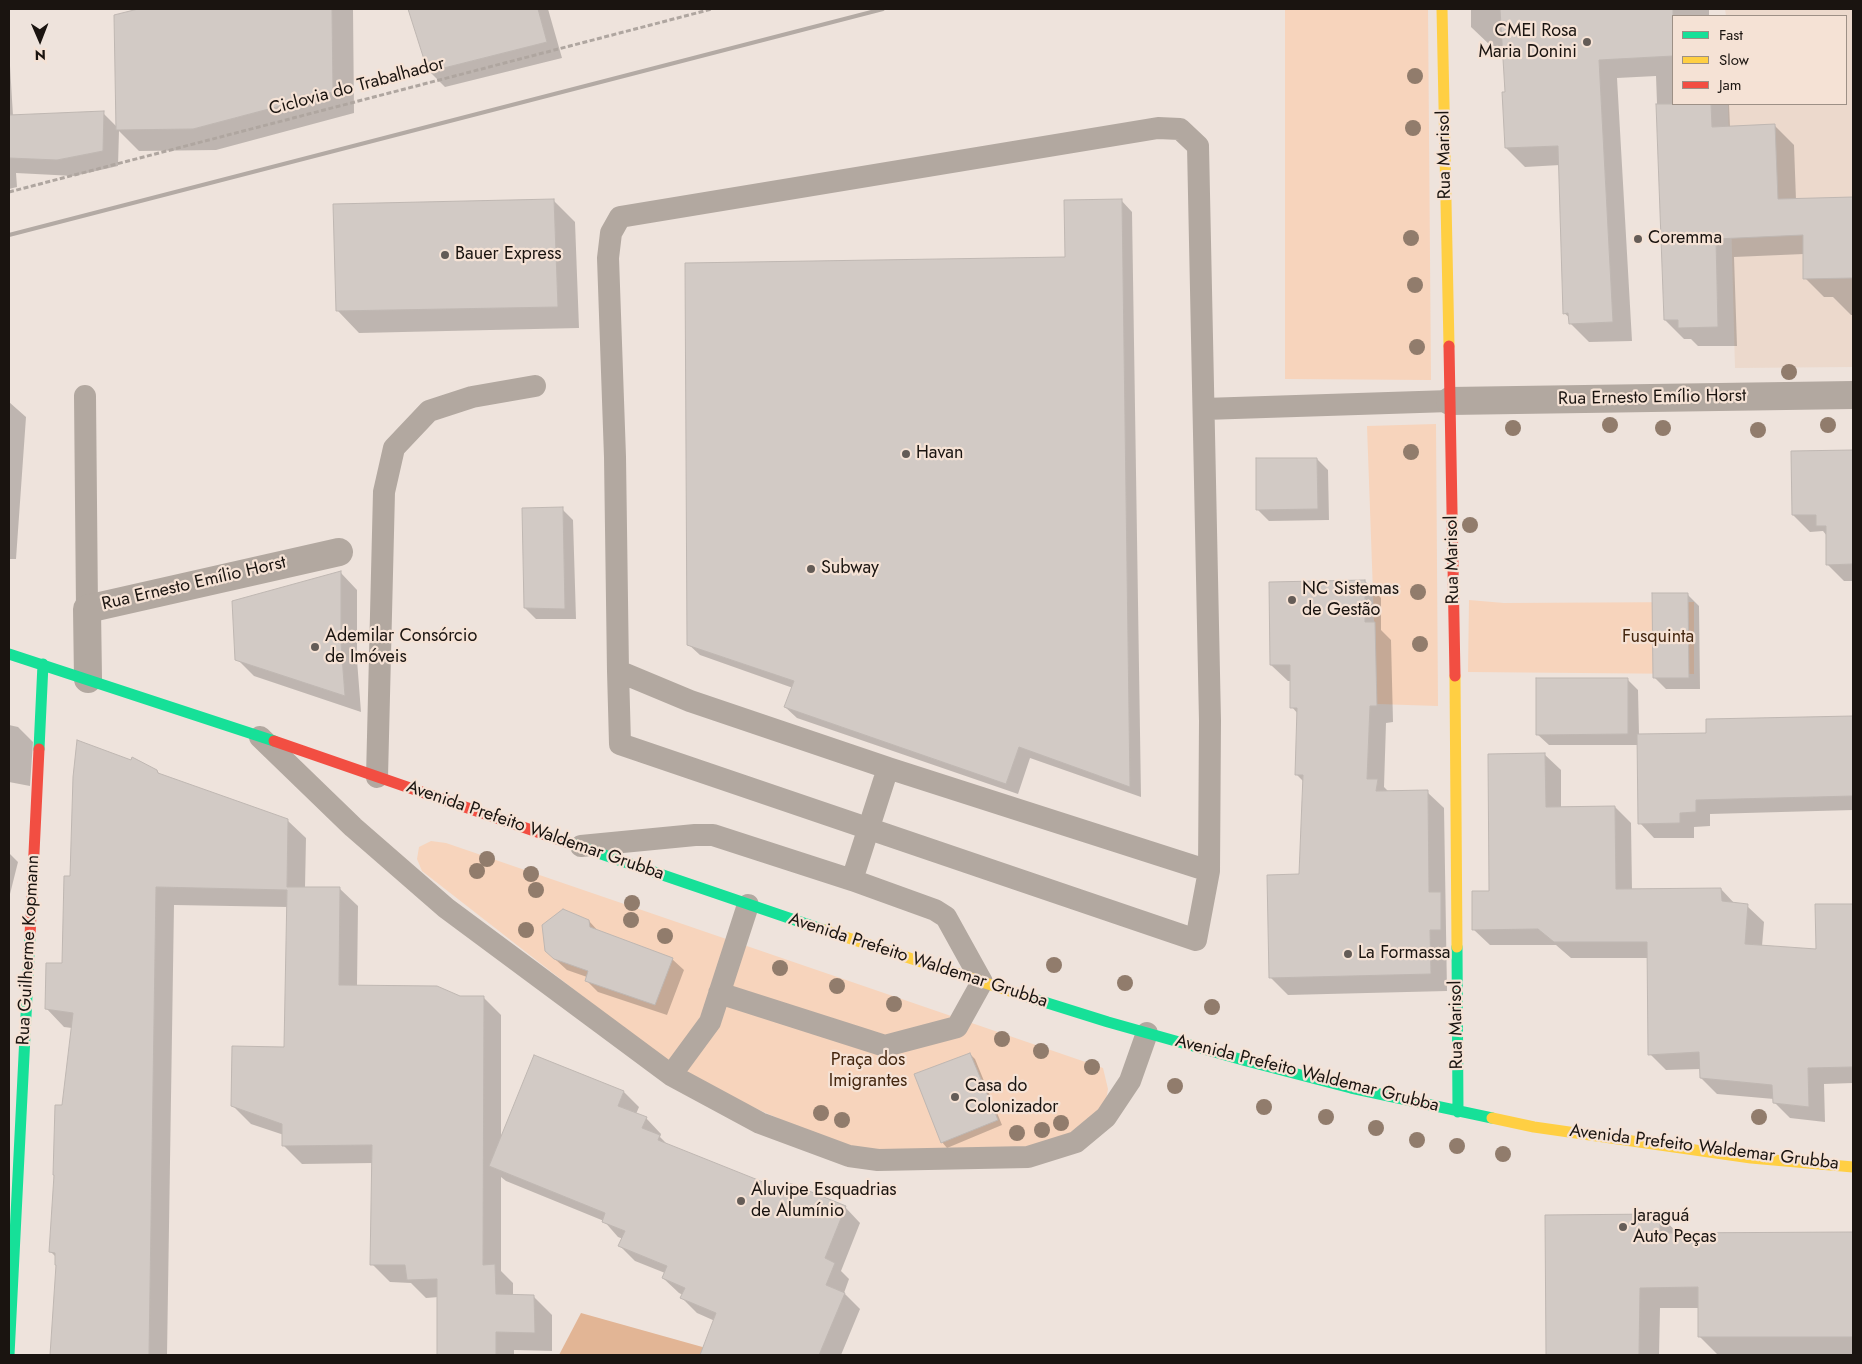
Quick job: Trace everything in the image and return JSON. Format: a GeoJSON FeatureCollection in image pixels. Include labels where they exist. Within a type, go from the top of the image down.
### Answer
{"type":"FeatureCollection","features":[{"type":"Feature","properties":{"kind":"main road","name":"Rua Marisol"},"geometry":{"type":"LineString","coordinates":[[1442,9],[1450,401],[1458,1112]]}},
{"type":"Feature","properties":{"kind":"main road","name":"Avenida Prefeito Waldemar Grubba"},"geometry":{"type":"LineString","coordinates":[[9,654],[88,678],[257,735],[748,905],[982,982],[1147,1033],[1351,1088],[1534,1127],[1751,1158],[1853,1167]]}},
{"type":"Feature","properties":{"kind":"main road","name":"Rua Guilherme Kopmann"},"geometry":{"type":"LineString","coordinates":[[10,1355],[43,664]]}},
{"type":"Feature","properties":{"kind":"street","name":"Rua Ernesto Emílio Horst"},"geometry":{"type":"LineString","coordinates":[[1450,401],[1853,395]]}},
{"type":"Feature","properties":{"kind":"street","name":"Rua Ernesto Emílio Horst"},"geometry":{"type":"LineString","coordinates":[[88,678],[87,608],[339,552]]}},
{"type":"Feature","properties":{"kind":"lane"},"geometry":{"type":"LineString","coordinates":[[1158,128],[1180,129],[1198,146],[1204,408],[1210,720],[1209,872],[1196,940],[620,744],[615,457],[608,258],[611,233],[620,217],[1158,128]]}},
{"type":"Feature","properties":{"kind":"lane"},"geometry":{"type":"LineString","coordinates":[[377,777],[384,492],[394,448],[429,411],[472,397],[535,386]]}},
{"type":"Feature","properties":{"kind":"lane"},"geometry":{"type":"LineString","coordinates":[[85,396],[87,608]]}},
{"type":"Feature","properties":{"kind":"lane"},"geometry":{"type":"LineString","coordinates":[[1204,408],[1450,401]]}},
{"type":"Feature","properties":{"kind":"lane"},"geometry":{"type":"LineString","coordinates":[[618,671],[690,701],[888,768],[1209,872]]}},
{"type":"Feature","properties":{"kind":"lane"},"geometry":{"type":"LineString","coordinates":[[257,735],[353,827],[446,908],[671,1075],[760,1123],[849,1156],[878,1160],[1028,1157],[1076,1142],[1106,1117],[1130,1081],[1147,1033]]}},
{"type":"Feature","properties":{"kind":"lane"},"geometry":{"type":"LineString","coordinates":[[852,880],[888,768]]}},
{"type":"Feature","properties":{"kind":"lane"},"geometry":{"type":"LineString","coordinates":[[578,846],[713,835],[852,880],[935,910],[946,917],[982,982],[957,1027],[885,1046],[719,993]]}},
{"type":"Feature","properties":{"kind":"lane"},"geometry":{"type":"LineString","coordinates":[[671,1075],[710,1022],[748,905]]}},
{"type":"Feature","properties":{"kind":"path","name":"Ciclovia do Trabalhador"},"geometry":{"type":"LineString","coordinates":[[9,192],[712,9]]}},
{"type":"Feature","properties":{"kind":"shaded area"},"geometry":{"type":"Polygon","coordinates":[[[1725,9],[1853,9],[1853,367],[1735,368],[1728,105],[1847,105],[1847,15],[1726,15],[1725,9]]]}},
{"type":"Feature","properties":{"kind":"shaded area"},"geometry":{"type":"Polygon","coordinates":[[[581,1313],[731,1355],[559,1355],[581,1313]]]}},
{"type":"Feature","properties":{"kind":"green space"},"geometry":{"type":"Polygon","coordinates":[[[1285,9],[1428,9],[1431,380],[1285,379],[1285,9]]]}},
{"type":"Feature","properties":{"kind":"green space"},"geometry":{"type":"Polygon","coordinates":[[[1436,424],[1438,706],[1377,704],[1367,426],[1436,424]]]}},
{"type":"Feature","properties":{"kind":"green space","name":"Fusquinta"},"geometry":{"type":"Polygon","coordinates":[[[1469,600],[1504,603],[1694,602],[1694,674],[1468,672],[1469,600]]]}},
{"type":"Feature","properties":{"kind":"green space","name":"Praça dos Imigrantes"},"geometry":{"type":"Polygon","coordinates":[[[431,841],[446,843],[1103,1068],[1108,1089],[1106,1100],[1086,1127],[1030,1150],[880,1154],[843,1147],[723,1094],[649,1048],[422,871],[417,859],[419,847],[431,841]]]}},
{"type":"Feature","properties":{"kind":"building"},"geometry":{"type":"Polygon","coordinates":[[[138,9],[332,9],[333,92],[193,129],[116,130],[114,15],[138,9]]]}},
{"type":"Feature","properties":{"kind":"building"},"geometry":{"type":"Polygon","coordinates":[[[408,9],[538,9],[547,42],[428,72],[408,9]]]}},
{"type":"Feature","properties":{"kind":"building"},"geometry":{"type":"Polygon","coordinates":[[[1500,9],[1673,9],[1672,56],[1599,60],[1613,322],[1569,324],[1568,313],[1563,314],[1558,146],[1505,148],[1502,92],[1505,92],[1500,9]]]}},
{"type":"Feature","properties":{"kind":"building"},"geometry":{"type":"Polygon","coordinates":[[[1656,104],[1711,105],[1712,127],[1775,124],[1778,199],[1853,197],[1853,278],[1803,279],[1803,235],[1716,239],[1718,327],[1678,328],[1678,320],[1664,320],[1656,104]]]}},
{"type":"Feature","properties":{"kind":"building"},"geometry":{"type":"Polygon","coordinates":[[[104,111],[103,151],[57,160],[9,158],[9,115],[104,111]]]}},
{"type":"Feature","properties":{"kind":"building","name":"Bauer Express"},"geometry":{"type":"Polygon","coordinates":[[[554,199],[558,307],[336,311],[333,204],[554,199]]]}},
{"type":"Feature","properties":{"kind":"building","name":"Havan"},"geometry":{"type":"Polygon","coordinates":[[[1122,199],[1130,787],[1019,747],[1006,784],[784,707],[794,681],[687,645],[685,263],[1065,257],[1064,200],[1122,199]]]}},
{"type":"Feature","properties":{"kind":"building"},"geometry":{"type":"Polygon","coordinates":[[[1853,450],[1853,564],[1826,565],[1826,526],[1816,526],[1816,515],[1792,515],[1791,451],[1853,450]]]}},
{"type":"Feature","properties":{"kind":"building"},"geometry":{"type":"Polygon","coordinates":[[[1256,458],[1317,458],[1318,509],[1256,510],[1256,458]]]}},
{"type":"Feature","properties":{"kind":"building"},"geometry":{"type":"Polygon","coordinates":[[[563,507],[565,609],[524,608],[522,508],[563,507]]]}},
{"type":"Feature","properties":{"kind":"building"},"geometry":{"type":"Polygon","coordinates":[[[341,571],[341,643],[345,696],[235,660],[232,601],[341,571]]]}},
{"type":"Feature","properties":{"kind":"building"},"geometry":{"type":"Polygon","coordinates":[[[1365,580],[1365,622],[1375,622],[1377,706],[1370,706],[1367,779],[1378,779],[1376,791],[1428,790],[1429,892],[1441,892],[1441,930],[1430,930],[1431,974],[1269,978],[1267,875],[1299,874],[1303,775],[1295,775],[1297,708],[1290,708],[1290,665],[1270,665],[1269,582],[1365,580]]]}},
{"type":"Feature","properties":{"kind":"building"},"geometry":{"type":"Polygon","coordinates":[[[1652,593],[1688,593],[1689,678],[1653,678],[1652,593]]]}},
{"type":"Feature","properties":{"kind":"building"},"geometry":{"type":"Polygon","coordinates":[[[1536,678],[1628,678],[1628,734],[1536,735],[1536,678]]]}},
{"type":"Feature","properties":{"kind":"building"},"geometry":{"type":"Polygon","coordinates":[[[1853,716],[1853,796],[1696,800],[1696,812],[1680,813],[1680,823],[1638,824],[1637,734],[1706,733],[1706,719],[1853,716]]]}},
{"type":"Feature","properties":{"kind":"building"},"geometry":{"type":"Polygon","coordinates":[[[77,740],[131,760],[132,757],[157,770],[158,773],[288,819],[287,887],[340,887],[339,985],[437,986],[460,996],[484,996],[483,1265],[495,1264],[496,1294],[534,1295],[535,1333],[496,1332],[496,1355],[437,1355],[437,1279],[407,1280],[405,1265],[370,1265],[372,1145],[282,1146],[282,1124],[231,1106],[232,1046],[284,1047],[287,890],[156,887],[149,1355],[50,1355],[56,1265],[55,1253],[49,1252],[54,1175],[55,1105],[62,1105],[73,1013],[45,1009],[46,963],[62,963],[64,876],[70,876],[73,777],[77,740]]]}},
{"type":"Feature","properties":{"kind":"building"},"geometry":{"type":"Polygon","coordinates":[[[1545,753],[1546,807],[1615,806],[1616,889],[1721,888],[1722,901],[1748,904],[1745,944],[1816,949],[1815,904],[1853,904],[1853,1067],[1808,1068],[1809,1107],[1773,1103],[1772,1085],[1700,1078],[1699,1052],[1648,1055],[1647,942],[1554,942],[1538,929],[1472,930],[1472,891],[1489,891],[1488,754],[1545,753]]]}},
{"type":"Feature","properties":{"kind":"building"},"geometry":{"type":"Polygon","coordinates":[[[563,909],[589,920],[590,927],[673,958],[655,1005],[585,981],[588,971],[554,959],[545,951],[542,925],[563,909]]]}},
{"type":"Feature","properties":{"kind":"building","name":"Casa do Colonizador"},"geometry":{"type":"Polygon","coordinates":[[[970,1053],[998,1120],[941,1143],[914,1074],[970,1053]]]}},
{"type":"Feature","properties":{"kind":"building"},"geometry":{"type":"Polygon","coordinates":[[[534,1055],[624,1091],[618,1106],[647,1117],[642,1128],[660,1135],[658,1140],[783,1190],[787,1182],[846,1206],[825,1258],[835,1263],[826,1285],[845,1293],[819,1355],[700,1355],[716,1313],[680,1298],[685,1288],[662,1278],[667,1266],[618,1246],[625,1231],[602,1222],[605,1213],[489,1166],[534,1055]]]}},
{"type":"Feature","properties":{"kind":"building"},"geometry":{"type":"Polygon","coordinates":[[[1660,1214],[1660,1233],[1853,1232],[1853,1337],[1698,1337],[1698,1287],[1640,1288],[1639,1355],[1546,1355],[1545,1215],[1660,1214]]]}},
{"type":"Feature","properties":{"kind":"railway"},"geometry":{"type":"LineString","coordinates":[[9,235],[883,9]]}},
{"type":"Feature","properties":{"kind":"traffic: fast"},"geometry":{"type":"LineString","coordinates":[[9,654],[274,741]]}},
{"type":"Feature","properties":{"kind":"traffic: fast"},"geometry":{"type":"LineString","coordinates":[[39,749],[43,664]]}},
{"type":"Feature","properties":{"kind":"traffic: fast"},"geometry":{"type":"LineString","coordinates":[[569,843],[824,930]]}},
{"type":"Feature","properties":{"kind":"traffic: fast"},"geometry":{"type":"LineString","coordinates":[[9,1355],[30,936]]}},
{"type":"Feature","properties":{"kind":"traffic: fast"},"geometry":{"type":"LineString","coordinates":[[1457,947],[1458,1112]]}},
{"type":"Feature","properties":{"kind":"traffic: fast"},"geometry":{"type":"LineString","coordinates":[[1025,996],[1108,1022],[1243,1060],[1351,1088],[1492,1118]]}},
{"type":"Feature","properties":{"kind":"traffic: slow"},"geometry":{"type":"LineString","coordinates":[[1442,9],[1449,346]]}},
{"type":"Feature","properties":{"kind":"traffic: slow"},"geometry":{"type":"LineString","coordinates":[[1455,676],[1457,947]]}},
{"type":"Feature","properties":{"kind":"traffic: slow"},"geometry":{"type":"LineString","coordinates":[[824,930],[1025,996]]}},
{"type":"Feature","properties":{"kind":"traffic: slow"},"geometry":{"type":"LineString","coordinates":[[1492,1118],[1534,1127],[1751,1158],[1853,1167]]}},
{"type":"Feature","properties":{"kind":"traffic: jam"},"geometry":{"type":"LineString","coordinates":[[1449,346],[1455,676]]}},
{"type":"Feature","properties":{"kind":"traffic: jam"},"geometry":{"type":"LineString","coordinates":[[274,741],[569,843]]}},
{"type":"Feature","properties":{"kind":"traffic: jam"},"geometry":{"type":"LineString","coordinates":[[30,936],[39,749]]}},
{"type":"Feature","properties":{"kind":"place","name":"CMEI Rosa Maria Donini"},"geometry":{"type":"Point","coordinates":[1587,42]}},
{"type":"Feature","properties":{"kind":"place","name":"Coremma"},"geometry":{"type":"Point","coordinates":[1638,239]}},
{"type":"Feature","properties":{"kind":"place","name":"Bauer Express"},"geometry":{"type":"Point","coordinates":[445,255]}},
{"type":"Feature","properties":{"kind":"place","name":"Havan"},"geometry":{"type":"Point","coordinates":[906,454]}},
{"type":"Feature","properties":{"kind":"place","name":"Subway"},"geometry":{"type":"Point","coordinates":[811,569]}},
{"type":"Feature","properties":{"kind":"place","name":"NC Sistemas de Gestão"},"geometry":{"type":"Point","coordinates":[1292,600]}},
{"type":"Feature","properties":{"kind":"place","name":"Ademilar Consórcio de Imóveis"},"geometry":{"type":"Point","coordinates":[315,647]}},
{"type":"Feature","properties":{"kind":"place","name":"La Formassa"},"geometry":{"type":"Point","coordinates":[1348,954]}},
{"type":"Feature","properties":{"kind":"place","name":"Casa do Colonizador"},"geometry":{"type":"Point","coordinates":[955,1097]}},
{"type":"Feature","properties":{"kind":"place","name":"Aluvipe Esquadrias de Alumínio"},"geometry":{"type":"Point","coordinates":[741,1201]}},
{"type":"Feature","properties":{"kind":"place","name":"Jaraguá Auto Peças"},"geometry":{"type":"Point","coordinates":[1623,1227]}}]}
